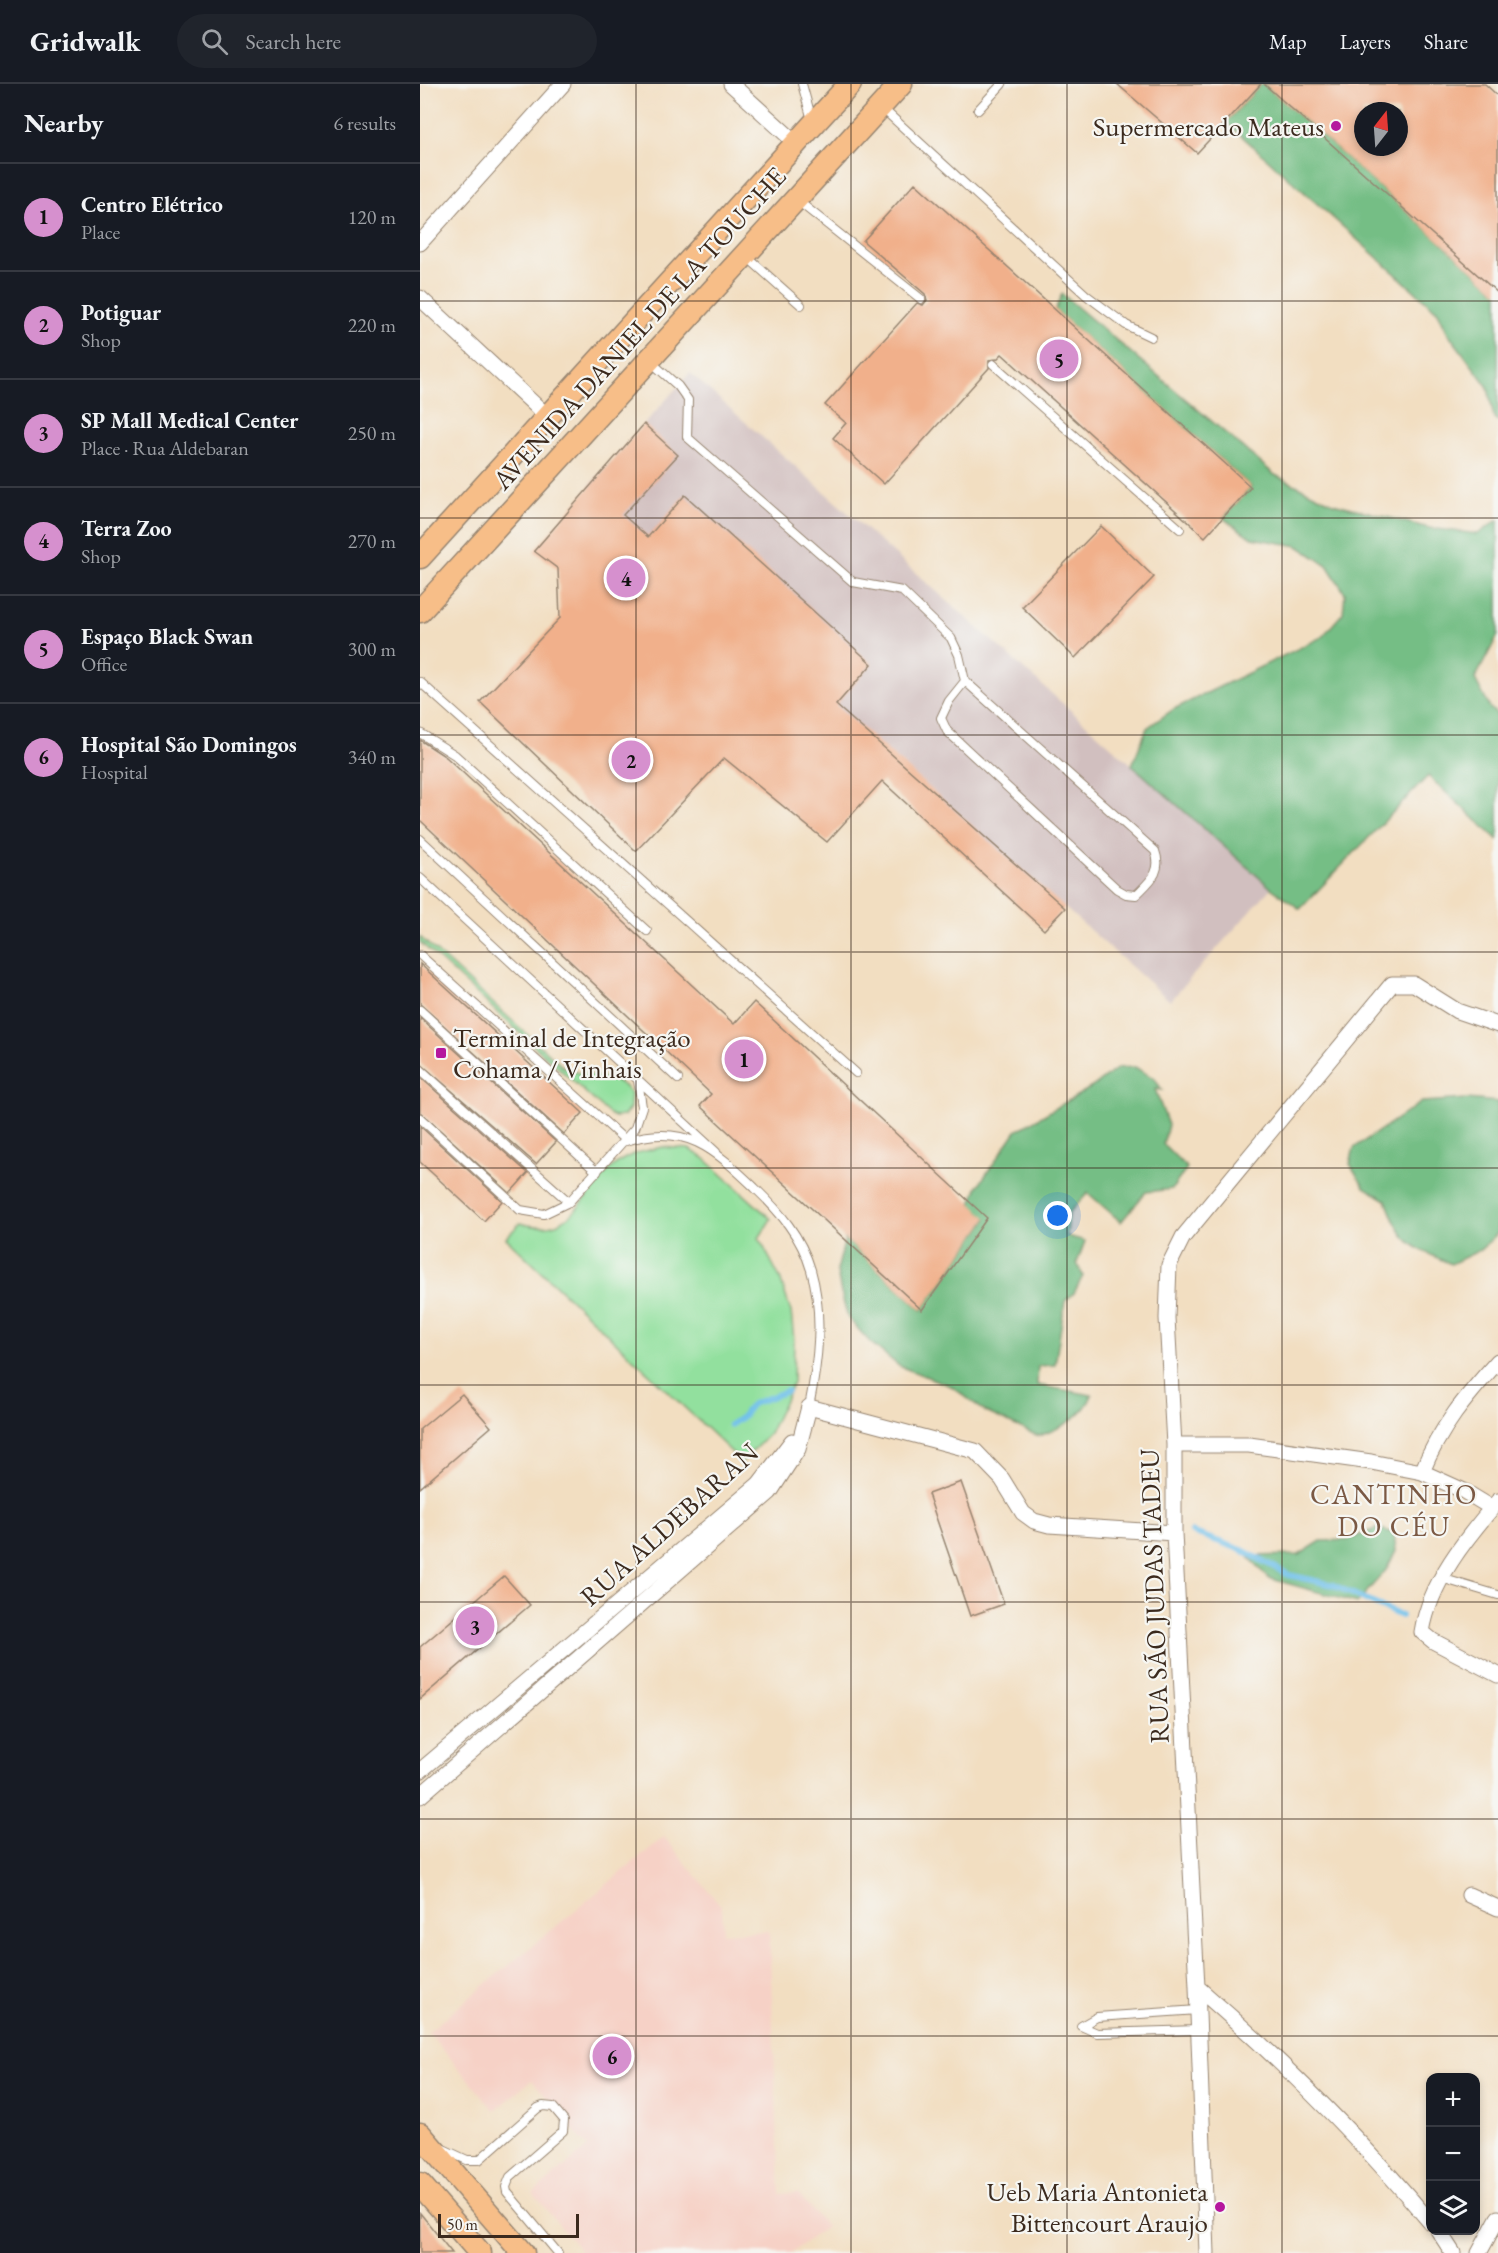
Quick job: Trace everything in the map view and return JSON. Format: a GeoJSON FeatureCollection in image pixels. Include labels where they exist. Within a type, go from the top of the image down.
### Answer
{"type":"FeatureCollection","features":[{"type":"Feature","properties":{"kind":"main road","name":"AVENIDA DANIEL DE LA TOUCHE"},"geometry":{"type":"LineString","coordinates":[[420,557],[850,84]]}},
{"type":"Feature","properties":{"kind":"main road","name":"AVENIDA DANIEL DE LA TOUCHE"},"geometry":{"type":"LineString","coordinates":[[420,611],[901,84]]}},
{"type":"Feature","properties":{"kind":"main road"},"geometry":{"type":"LineString","coordinates":[[423,2137],[523,2253]]}},
{"type":"Feature","properties":{"kind":"main road"},"geometry":{"type":"LineString","coordinates":[[420,2184],[480,2253]]}},
{"type":"Feature","properties":{"kind":"street"},"geometry":{"type":"LineString","coordinates":[[420,243],[563,84]]}},
{"type":"Feature","properties":{"kind":"street"},"geometry":{"type":"LineString","coordinates":[[732,84],[796,143]]}},
{"type":"Feature","properties":{"kind":"street"},"geometry":{"type":"LineString","coordinates":[[420,298],[548,417]]}},
{"type":"Feature","properties":{"kind":"street","name":"RUA SÃO JUDAS TADEU"},"geometry":{"type":"LineString","coordinates":[[1207,2253],[1199,2030],[1174,1533],[1174,1445],[1166,1284],[1173,1254],[1183,1237],[1392,984],[1414,984],[1457,1011],[1498,1025]]}},
{"type":"Feature","properties":{"kind":"street"},"geometry":{"type":"LineString","coordinates":[[1422,1473],[1441,1432],[1459,1406],[1498,1361]]}},
{"type":"Feature","properties":{"kind":"street"},"geometry":{"type":"LineString","coordinates":[[809,1407],[975,1451],[1002,1479],[1023,1513],[1034,1521],[1048,1525],[1174,1533]]}},
{"type":"Feature","properties":{"kind":"street","name":"RUA ALDEBARAN"},"geometry":{"type":"LineString","coordinates":[[420,1771],[759,1484],[784,1454],[809,1407]]}},
{"type":"Feature","properties":{"kind":"street","name":"RUA ALDEBARAN"},"geometry":{"type":"LineString","coordinates":[[420,1796],[770,1492],[798,1449],[809,1407]]}},
{"type":"Feature","properties":{"kind":"street"},"geometry":{"type":"LineString","coordinates":[[1174,1445],[1249,1445],[1303,1451],[1422,1473],[1495,1504],[1441,1578],[1429,1605],[1422,1632],[1433,1641],[1498,1675]]}},
{"type":"Feature","properties":{"kind":"street"},"geometry":{"type":"LineString","coordinates":[[1468,1895],[1498,1908]]}},
{"type":"Feature","properties":{"kind":"street"},"geometry":{"type":"LineString","coordinates":[[1197,1987],[1245,2029],[1315,2098],[1426,2217]]}},
{"type":"Feature","properties":{"kind":"street"},"geometry":{"type":"LineString","coordinates":[[1479,2253],[1498,2218]]}},
{"type":"Feature","properties":{"kind":"street"},"geometry":{"type":"LineString","coordinates":[[1441,2235],[1453,2253]]}},
{"type":"Feature","properties":{"kind":"lane"},"geometry":{"type":"LineString","coordinates":[[802,84],[813,124]]}},
{"type":"Feature","properties":{"kind":"lane"},"geometry":{"type":"LineString","coordinates":[[978,111],[1002,84]]}},
{"type":"Feature","properties":{"kind":"lane"},"geometry":{"type":"LineString","coordinates":[[880,106],[1086,295],[1126,325],[1151,337]]}},
{"type":"Feature","properties":{"kind":"lane"},"geometry":{"type":"LineString","coordinates":[[796,199],[921,299]]}},
{"type":"Feature","properties":{"kind":"lane"},"geometry":{"type":"LineString","coordinates":[[745,255],[801,305]]}},
{"type":"Feature","properties":{"kind":"lane"},"geometry":{"type":"LineString","coordinates":[[649,360],[678,386],[688,400],[687,437],[853,582],[902,591],[951,638],[959,655],[965,681],[1155,851],[1158,870],[1136,895],[1126,894],[1118,889],[947,730],[941,718],[944,710],[965,681]]}},
{"type":"Feature","properties":{"kind":"lane"},"geometry":{"type":"LineString","coordinates":[[993,364],[1180,529]]}},
{"type":"Feature","properties":{"kind":"lane"},"geometry":{"type":"LineString","coordinates":[[420,682],[856,1074]]}},
{"type":"Feature","properties":{"kind":"lane"},"geometry":{"type":"LineString","coordinates":[[420,733],[455,755],[647,932]]}},
{"type":"Feature","properties":{"kind":"lane"},"geometry":{"type":"LineString","coordinates":[[420,839],[678,1079]]}},
{"type":"Feature","properties":{"kind":"lane"},"geometry":{"type":"LineString","coordinates":[[420,878],[784,1216],[800,1244],[811,1271],[818,1347],[809,1407]]}},
{"type":"Feature","properties":{"kind":"lane"},"geometry":{"type":"LineString","coordinates":[[420,955],[626,1141]]}},
{"type":"Feature","properties":{"kind":"lane"},"geometry":{"type":"LineString","coordinates":[[420,1010],[597,1172]]}},
{"type":"Feature","properties":{"kind":"lane"},"geometry":{"type":"LineString","coordinates":[[420,1069],[569,1202]]}},
{"type":"Feature","properties":{"kind":"lane"},"geometry":{"type":"LineString","coordinates":[[420,1118],[520,1210],[544,1214],[569,1202],[626,1141],[635,1128],[642,1107],[642,1088],[638,1078]]}},
{"type":"Feature","properties":{"kind":"lane"},"geometry":{"type":"LineString","coordinates":[[626,1141],[651,1135],[675,1136],[716,1152]]}},
{"type":"Feature","properties":{"kind":"lane"},"geometry":{"type":"LineString","coordinates":[[1441,1578],[1498,1595]]}},
{"type":"Feature","properties":{"kind":"lane"},"geometry":{"type":"LineString","coordinates":[[1198,2010],[1097,2017],[1081,2026],[1097,2033],[1199,2030]]}},
{"type":"Feature","properties":{"kind":"lane"},"geometry":{"type":"LineString","coordinates":[[423,2137],[467,2160],[479,2160],[538,2108],[553,2107],[564,2120],[563,2131],[510,2177],[506,2187],[507,2192],[558,2253]]}},
{"type":"Feature","properties":{"kind":"shaded area"},"geometry":{"type":"Polygon","coordinates":[[[690,373],[1271,888],[1170,1001],[589,486],[690,373]]]}},
{"type":"Feature","properties":{"kind":"shaded area"},"geometry":{"type":"Polygon","coordinates":[[[664,1837],[722,1907],[723,1933],[769,1931],[780,2194],[798,2193],[826,2227],[791,2253],[582,2253],[533,2193],[588,2147],[532,2080],[495,2111],[428,2032],[664,1837]]]}},
{"type":"Feature","properties":{"kind":"green space"},"geometry":{"type":"Polygon","coordinates":[[[1261,84],[1264,84],[1498,293],[1498,421],[1494,418],[1488,387],[1448,333],[1438,312],[1226,122],[1261,84]]]}},
{"type":"Feature","properties":{"kind":"green space"},"geometry":{"type":"Polygon","coordinates":[[[1062,294],[1275,475],[1333,503],[1429,528],[1478,534],[1498,520],[1498,635],[1475,679],[1490,708],[1498,715],[1498,840],[1428,776],[1300,909],[1271,888],[1132,765],[1147,728],[1174,709],[1322,637],[1343,613],[1345,593],[1327,565],[1298,546],[1252,538],[1223,518],[1251,487],[1055,310],[1062,294]]]}},
{"type":"Feature","properties":{"kind":"green space"},"geometry":{"type":"Polygon","coordinates":[[[420,937],[562,1066],[571,1071],[608,1078],[624,1086],[631,1093],[630,1108],[624,1116],[615,1117],[609,1114],[420,942],[420,937]]]}},
{"type":"Feature","properties":{"kind":"green space"},"geometry":{"type":"Polygon","coordinates":[[[1135,1067],[1155,1079],[1162,1090],[1155,1089],[1168,1125],[1163,1144],[1187,1168],[1172,1189],[1146,1192],[1121,1222],[1088,1193],[1069,1213],[1067,1236],[1085,1241],[1077,1263],[1083,1276],[1074,1293],[1065,1301],[1055,1365],[1038,1366],[1037,1385],[1092,1395],[1077,1416],[1062,1426],[1038,1436],[986,1412],[951,1386],[899,1366],[870,1342],[848,1318],[841,1293],[837,1271],[845,1239],[922,1310],[987,1219],[971,1204],[978,1186],[1016,1131],[1092,1087],[1118,1068],[1135,1067]]]}},
{"type":"Feature","properties":{"kind":"green space"},"geometry":{"type":"Polygon","coordinates":[[[1467,1099],[1498,1102],[1498,1233],[1480,1250],[1451,1264],[1416,1247],[1409,1241],[1397,1226],[1386,1200],[1364,1187],[1350,1164],[1354,1148],[1422,1102],[1467,1099]]]}},
{"type":"Feature","properties":{"kind":"green space"},"geometry":{"type":"Polygon","coordinates":[[[663,1147],[689,1149],[704,1158],[771,1219],[759,1238],[780,1278],[791,1312],[794,1340],[793,1383],[769,1434],[742,1462],[506,1238],[520,1223],[537,1226],[562,1221],[581,1205],[598,1182],[620,1161],[633,1154],[663,1147]]]}},
{"type":"Feature","properties":{"kind":"green space"},"geometry":{"type":"Polygon","coordinates":[[[1378,1528],[1394,1533],[1396,1551],[1386,1570],[1357,1603],[1268,1578],[1248,1556],[1299,1555],[1321,1541],[1347,1540],[1378,1528]]]}},
{"type":"Feature","properties":{"kind":"building","name":"Supermercado Mateus"},"geometry":{"type":"Polygon","coordinates":[[[1117,84],[1261,84],[1197,153],[1117,84]]]}},
{"type":"Feature","properties":{"kind":"building"},"geometry":{"type":"Polygon","coordinates":[[[1264,84],[1485,84],[1498,96],[1498,293],[1264,84]]]}},
{"type":"Feature","properties":{"kind":"building"},"geometry":{"type":"Polygon","coordinates":[[[915,183],[1251,487],[1205,537],[1002,354],[997,359],[989,360],[989,368],[884,484],[833,438],[846,423],[825,405],[917,303],[923,305],[927,300],[925,294],[863,241],[915,183]]]}},
{"type":"Feature","properties":{"kind":"building"},"geometry":{"type":"Polygon","coordinates":[[[644,424],[678,455],[623,515],[648,537],[685,495],[872,664],[836,705],[1065,908],[1044,930],[882,781],[827,842],[724,758],[636,851],[480,702],[560,618],[558,569],[534,551],[644,424]]]}},
{"type":"Feature","properties":{"kind":"building"},"geometry":{"type":"Polygon","coordinates":[[[1101,526],[1154,577],[1075,658],[1022,607],[1101,526]]]}},
{"type":"Feature","properties":{"kind":"building"},"geometry":{"type":"Polygon","coordinates":[[[420,740],[446,757],[734,1024],[754,1002],[987,1218],[922,1310],[700,1106],[711,1094],[420,820],[420,740]]]}},
{"type":"Feature","properties":{"kind":"building"},"geometry":{"type":"Polygon","coordinates":[[[420,964],[583,1113],[564,1134],[420,1004],[420,964]]]}},
{"type":"Feature","properties":{"kind":"building"},"geometry":{"type":"Polygon","coordinates":[[[420,1018],[556,1142],[536,1164],[420,1063],[420,1018]]]}},
{"type":"Feature","properties":{"kind":"building","name":"Terminal de Integração Cohama / Vinhais"},"geometry":{"type":"Polygon","coordinates":[[[420,1077],[528,1173],[510,1193],[420,1112],[420,1077]]]}},
{"type":"Feature","properties":{"kind":"building","name":"Terminal de Integração Cohama / Vinhais"},"geometry":{"type":"Polygon","coordinates":[[[420,1126],[502,1201],[484,1221],[420,1162],[420,1126]]]}},
{"type":"Feature","properties":{"kind":"building"},"geometry":{"type":"Polygon","coordinates":[[[462,1394],[491,1427],[420,1488],[420,1429],[462,1394]]]}},
{"type":"Feature","properties":{"kind":"building"},"geometry":{"type":"Polygon","coordinates":[[[961,1482],[1004,1604],[970,1616],[928,1494],[961,1482]]]}},
{"type":"Feature","properties":{"kind":"building"},"geometry":{"type":"Polygon","coordinates":[[[504,1576],[530,1605],[420,1699],[420,1647],[504,1576]]]}},
{"type":"Feature","properties":{"kind":"building"},"geometry":{"type":"Polygon","coordinates":[[[420,2213],[452,2253],[420,2253],[420,2213]]]}},
{"type":"Feature","properties":{"kind":"waterway"},"geometry":{"type":"LineString","coordinates":[[730,1425],[742,1417],[752,1404],[787,1391]]}},
{"type":"Feature","properties":{"kind":"waterway"},"geometry":{"type":"LineString","coordinates":[[1192,1532],[1242,1550],[1289,1575],[1333,1585],[1401,1616]]}},
{"type":"Feature","properties":{"kind":"place","name":"Supermercado Mateus"},"geometry":{"type":"Point","coordinates":[1336,126]}},
{"type":"Feature","properties":{"kind":"place","name":"Espaço Black Swan"},"geometry":{"type":"Point","coordinates":[1059,359]}},
{"type":"Feature","properties":{"kind":"place","name":"Terra Zoo"},"geometry":{"type":"Point","coordinates":[626,578]}},
{"type":"Feature","properties":{"kind":"place","name":"Potiguar"},"geometry":{"type":"Point","coordinates":[631,760]}},
{"type":"Feature","properties":{"kind":"place","name":"Terminal de Integração Cohama / Vinhais"},"geometry":{"type":"Point","coordinates":[441,1053]}},
{"type":"Feature","properties":{"kind":"place","name":"Centro Elétrico"},"geometry":{"type":"Point","coordinates":[744,1059]}},
{"type":"Feature","properties":{"kind":"place","name":"SP Mall Medical Center"},"geometry":{"type":"Point","coordinates":[475,1626]}},
{"type":"Feature","properties":{"kind":"place","name":"Hospital São Domingos"},"geometry":{"type":"Point","coordinates":[612,2056]}},
{"type":"Feature","properties":{"kind":"place","name":"Ueb Maria Antonieta Bittencourt Araujo"},"geometry":{"type":"Point","coordinates":[1220,2207]}},
{"type":"Feature","properties":{"kind":"district","name":"CANTINHO DO CÉU"},"geometry":{"type":"Point","coordinates":[1394,1510]}}]}
